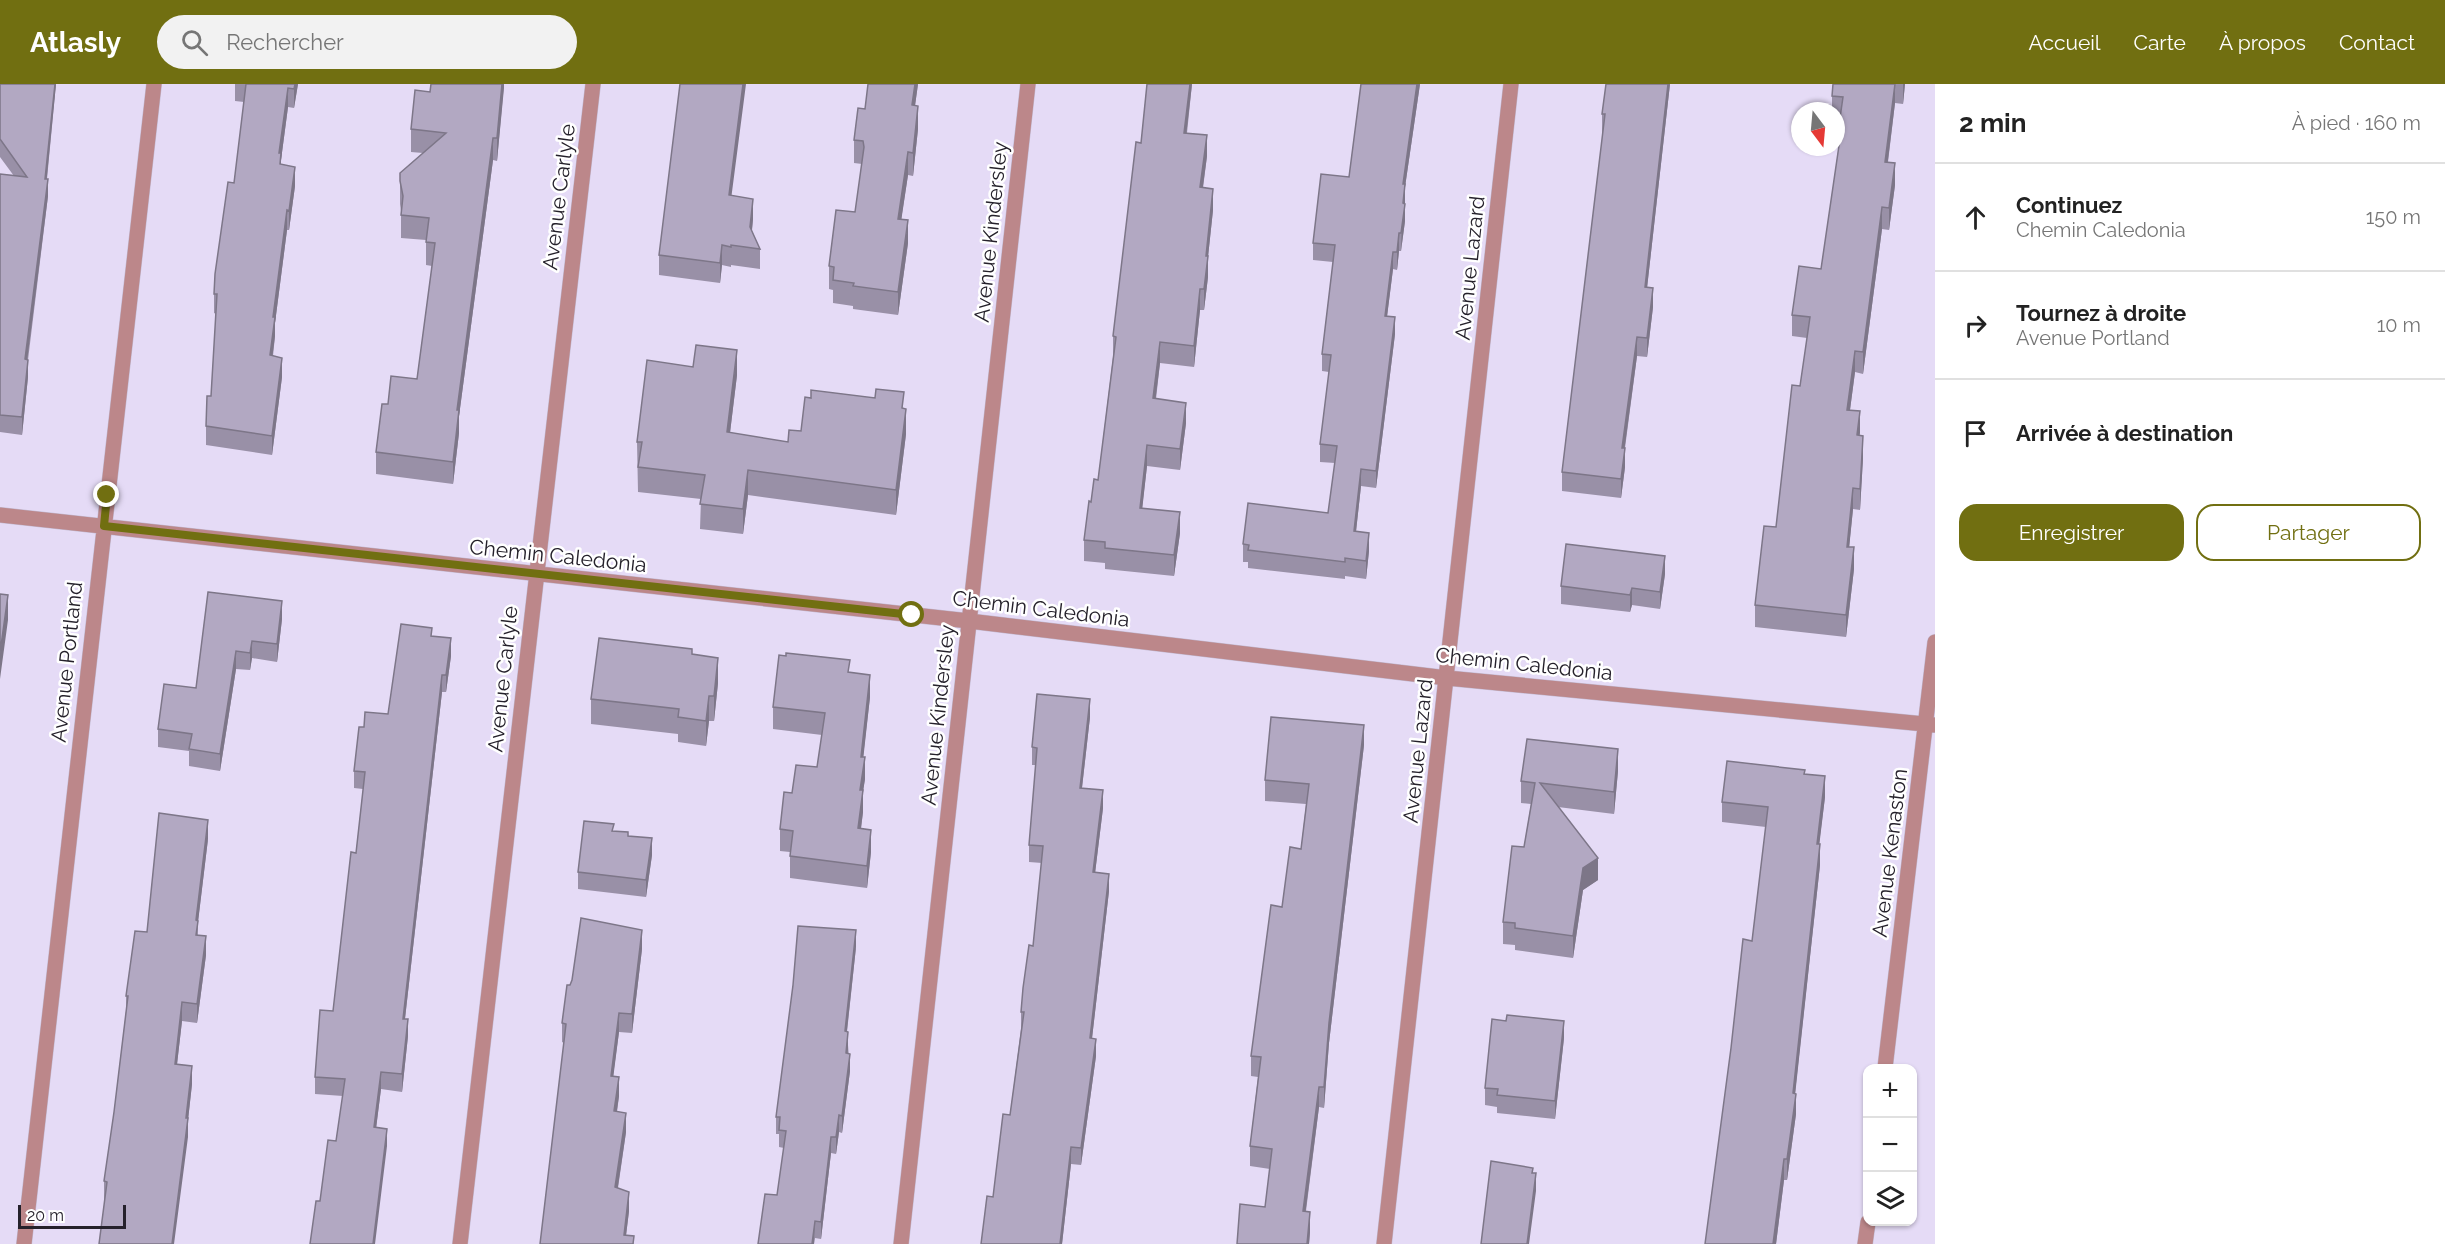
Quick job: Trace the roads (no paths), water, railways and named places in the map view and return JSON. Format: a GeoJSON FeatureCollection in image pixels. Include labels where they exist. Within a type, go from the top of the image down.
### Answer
{"type":"FeatureCollection","features":[{"type":"Feature","properties":{"kind":"street","name":"Avenue Portland"},"geometry":{"type":"LineString","coordinates":[[24,1244],[154,84]]}},
{"type":"Feature","properties":{"kind":"street","name":"Avenue Carlyle"},"geometry":{"type":"LineString","coordinates":[[460,1244],[593,84]]}},
{"type":"Feature","properties":{"kind":"street","name":"Avenue Kindersley"},"geometry":{"type":"LineString","coordinates":[[900,1244],[1028,84]]}},
{"type":"Feature","properties":{"kind":"street","name":"Avenue Lazard"},"geometry":{"type":"LineString","coordinates":[[1384,1244],[1511,84]]}},
{"type":"Feature","properties":{"kind":"street","name":"Chemin Caledonia"},"geometry":{"type":"LineString","coordinates":[[0,515],[969,621],[1447,678],[1930,725]]}},
{"type":"Feature","properties":{"kind":"street","name":"Avenue Kenaston"},"geometry":{"type":"LineString","coordinates":[[1887,1064],[1930,725],[1935,642]]}},
{"type":"Feature","properties":{"kind":"street"},"geometry":{"type":"LineString","coordinates":[[1865,1244],[1867,1226]]}}]}
